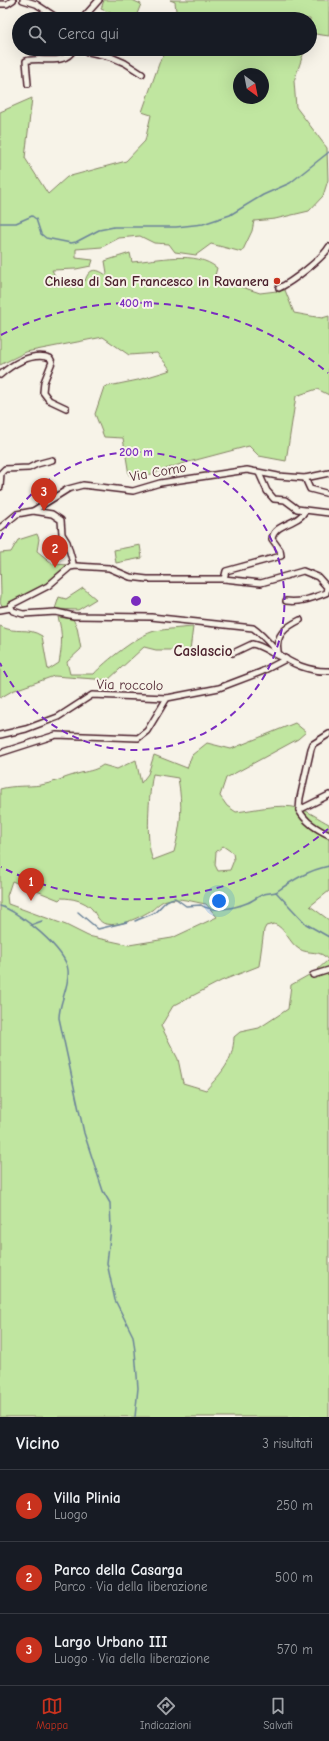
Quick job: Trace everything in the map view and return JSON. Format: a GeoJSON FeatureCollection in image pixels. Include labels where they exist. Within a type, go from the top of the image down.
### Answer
{"type":"FeatureCollection","features":[{"type":"Feature","properties":{"kind":"street"},"geometry":{"type":"LineString","coordinates":[[0,4],[7,4],[13,0]]}},
{"type":"Feature","properties":{"kind":"street"},"geometry":{"type":"LineString","coordinates":[[23,0],[47,12]]}},
{"type":"Feature","properties":{"kind":"street"},"geometry":{"type":"LineString","coordinates":[[88,12],[99,0]]}},
{"type":"Feature","properties":{"kind":"street"},"geometry":{"type":"LineString","coordinates":[[28,84],[26,61],[61,60],[69,56]]}},
{"type":"Feature","properties":{"kind":"street"},"geometry":{"type":"LineString","coordinates":[[106,56],[125,63],[142,74]]}},
{"type":"Feature","properties":{"kind":"street"},"geometry":{"type":"LineString","coordinates":[[279,288],[293,281],[309,265],[324,255],[329,247]]}},
{"type":"Feature","properties":{"kind":"street"},"geometry":{"type":"LineString","coordinates":[[0,375],[27,359],[42,355],[50,358],[52,362],[44,382],[43,392],[49,400],[66,408]]}},
{"type":"Feature","properties":{"kind":"street"},"geometry":{"type":"LineString","coordinates":[[0,487],[1,473],[5,469],[29,468],[52,460]]}},
{"type":"Feature","properties":{"kind":"street","name":"Via Como"},"geometry":{"type":"LineString","coordinates":[[0,528],[14,515],[33,511],[68,489],[83,484],[133,490],[160,483],[247,470],[259,473],[305,478],[329,473]]}},
{"type":"Feature","properties":{"kind":"street"},"geometry":{"type":"LineString","coordinates":[[259,473],[270,496],[274,499],[285,500],[297,509],[329,513]]}},
{"type":"Feature","properties":{"kind":"street"},"geometry":{"type":"LineString","coordinates":[[305,478],[310,489],[329,494]]}},
{"type":"Feature","properties":{"kind":"street"},"geometry":{"type":"LineString","coordinates":[[33,511],[52,514],[62,523],[62,534],[67,542],[73,563],[72,566]]}},
{"type":"Feature","properties":{"kind":"street"},"geometry":{"type":"LineString","coordinates":[[224,579],[226,571],[281,556],[279,549],[272,539],[275,531],[296,520],[305,511]]}},
{"type":"Feature","properties":{"kind":"street"},"geometry":{"type":"LineString","coordinates":[[0,610],[11,608],[14,603],[48,586],[72,566],[109,568],[130,577],[147,579],[224,579],[261,583],[303,571],[318,577],[327,587],[326,593],[297,602],[286,601]]}},
{"type":"Feature","properties":{"kind":"street"},"geometry":{"type":"LineString","coordinates":[[11,608],[13,611],[23,614],[56,612],[74,616],[150,617],[253,628],[265,636],[286,659]]}},
{"type":"Feature","properties":{"kind":"street"},"geometry":{"type":"LineString","coordinates":[[278,652],[277,644],[281,633],[300,620]]}},
{"type":"Feature","properties":{"kind":"street"},"geometry":{"type":"LineString","coordinates":[[233,653],[252,644],[265,647],[276,656],[305,668],[329,671]]}},
{"type":"Feature","properties":{"kind":"street","name":"Via roccolo"},"geometry":{"type":"LineString","coordinates":[[0,735],[26,729],[58,717],[92,695],[167,698],[226,686],[261,672],[286,659]]}},
{"type":"Feature","properties":{"kind":"street"},"geometry":{"type":"LineString","coordinates":[[0,753],[56,735],[138,738],[147,731],[167,698]]}},
{"type":"Feature","properties":{"kind":"street"},"geometry":{"type":"LineString","coordinates":[[329,734],[314,744],[311,749],[302,791],[300,810],[308,821],[318,830],[329,835]]}},
{"type":"Feature","properties":{"kind":"street"},"geometry":{"type":"LineString","coordinates":[[300,810],[329,795]]}},
{"type":"Feature","properties":{"kind":"street"},"geometry":{"type":"LineString","coordinates":[[313,975],[329,970]]}},
{"type":"Feature","properties":{"kind":"green space"},"geometry":{"type":"Polygon","coordinates":[[[104,0],[132,0],[141,4],[138,12],[108,12],[101,9],[104,0]]]}},
{"type":"Feature","properties":{"kind":"green space"},"geometry":{"type":"Polygon","coordinates":[[[170,0],[329,0],[329,36],[317,34],[317,12],[176,12],[175,2],[170,0]]]}},
{"type":"Feature","properties":{"kind":"green space"},"geometry":{"type":"Polygon","coordinates":[[[163,56],[303,56],[294,81],[296,107],[327,148],[328,180],[323,196],[309,211],[275,219],[254,221],[252,231],[242,252],[211,244],[196,255],[175,252],[169,244],[154,243],[140,236],[119,238],[102,247],[76,249],[76,258],[93,260],[91,266],[76,269],[52,270],[57,280],[85,281],[93,270],[99,271],[106,275],[105,261],[130,253],[132,262],[165,258],[199,259],[208,262],[217,268],[213,283],[239,286],[260,293],[285,290],[294,313],[322,318],[329,316],[329,395],[317,389],[296,396],[286,461],[259,456],[249,446],[181,464],[139,478],[129,475],[123,438],[104,437],[95,414],[104,387],[138,380],[171,370],[157,353],[129,355],[103,337],[26,352],[0,365],[0,112],[32,98],[25,158],[48,194],[67,177],[126,161],[145,141],[151,115],[142,112],[161,58],[163,56]]]}},
{"type":"Feature","properties":{"kind":"green space"},"geometry":{"type":"Polygon","coordinates":[[[37,534],[39,539],[37,551],[53,564],[70,565],[47,585],[3,607],[0,602],[0,553],[11,552],[18,540],[37,534]]]}},
{"type":"Feature","properties":{"kind":"green space"},"geometry":{"type":"Polygon","coordinates":[[[140,545],[142,558],[116,563],[114,550],[140,545]]]}},
{"type":"Feature","properties":{"kind":"green space"},"geometry":{"type":"Polygon","coordinates":[[[83,588],[96,599],[78,610],[55,609],[59,597],[66,599],[83,588]]]}},
{"type":"Feature","properties":{"kind":"green space"},"geometry":{"type":"Polygon","coordinates":[[[58,617],[73,619],[77,627],[81,649],[67,662],[70,674],[94,674],[123,649],[148,633],[155,631],[193,627],[190,650],[156,650],[144,647],[108,680],[54,676],[12,691],[0,698],[0,626],[11,630],[31,631],[42,636],[48,670],[59,663],[62,640],[58,617]]]}},
{"type":"Feature","properties":{"kind":"green space"},"geometry":{"type":"Polygon","coordinates":[[[295,723],[306,732],[298,739],[226,778],[220,796],[227,806],[236,812],[267,807],[291,807],[306,811],[329,824],[329,891],[310,906],[329,920],[329,1417],[0,1417],[0,789],[46,784],[94,770],[103,765],[117,769],[136,760],[141,783],[148,774],[154,755],[187,768],[192,755],[207,743],[231,749],[295,723]],[[153,774],[148,831],[153,860],[174,852],[180,824],[181,807],[178,778],[153,774]],[[223,846],[216,852],[215,865],[218,871],[230,870],[234,860],[233,853],[223,846]],[[12,881],[7,896],[8,904],[66,925],[88,936],[129,945],[172,938],[217,917],[206,904],[182,899],[172,899],[163,901],[142,916],[124,923],[112,925],[106,924],[100,920],[89,906],[82,902],[65,898],[61,898],[59,900],[12,881]],[[274,924],[266,926],[264,930],[259,966],[221,981],[173,1006],[161,1026],[178,1059],[183,1083],[206,1090],[226,1066],[233,1046],[234,1037],[240,1032],[259,1028],[288,1009],[291,985],[316,971],[328,960],[322,954],[307,952],[299,949],[278,926],[274,924]]]}},
{"type":"Feature","properties":{"kind":"waterway"},"geometry":{"type":"LineString","coordinates":[[0,223],[16,223],[32,216],[36,219],[41,234],[46,238],[71,243],[99,230],[114,227],[176,227],[203,224],[230,215],[263,195],[290,183],[329,152]]}},
{"type":"Feature","properties":{"kind":"waterway"},"geometry":{"type":"LineString","coordinates":[[276,892],[301,876],[329,866]]}},
{"type":"Feature","properties":{"kind":"waterway"},"geometry":{"type":"LineString","coordinates":[[135,921],[154,913],[166,902],[175,898],[186,906],[201,905],[211,909],[224,909],[242,905],[264,894],[276,892],[306,924],[329,937]]}},
{"type":"Feature","properties":{"kind":"waterway"},"geometry":{"type":"LineString","coordinates":[[0,906],[18,915],[51,942],[59,952],[68,970],[67,982],[59,1012],[59,1018],[84,1133],[103,1191],[110,1203],[111,1228],[107,1263],[115,1300],[133,1336],[138,1388],[135,1417]]}},
{"type":"Feature","properties":{"kind":"waterway"},"geometry":{"type":"LineString","coordinates":[[78,912],[98,929],[127,922]]}},
{"type":"Feature","properties":{"kind":"waterway"},"geometry":{"type":"LineString","coordinates":[[31,925],[42,921]]}},
{"type":"Feature","properties":{"kind":"place","name":"Chiesa di San Francesco in Ravanera"},"geometry":{"type":"Point","coordinates":[277,281]}},
{"type":"Feature","properties":{"kind":"place","name":"Largo Urbano III"},"geometry":{"type":"Point","coordinates":[44,511]}},
{"type":"Feature","properties":{"kind":"place","name":"Parco della Casarga"},"geometry":{"type":"Point","coordinates":[55,568]}},
{"type":"Feature","properties":{"kind":"place","name":"Villa Plinia"},"geometry":{"type":"Point","coordinates":[31,901]}},
{"type":"Feature","properties":{"kind":"district","name":"Caslascio"},"geometry":{"type":"Point","coordinates":[203,651]}}]}
